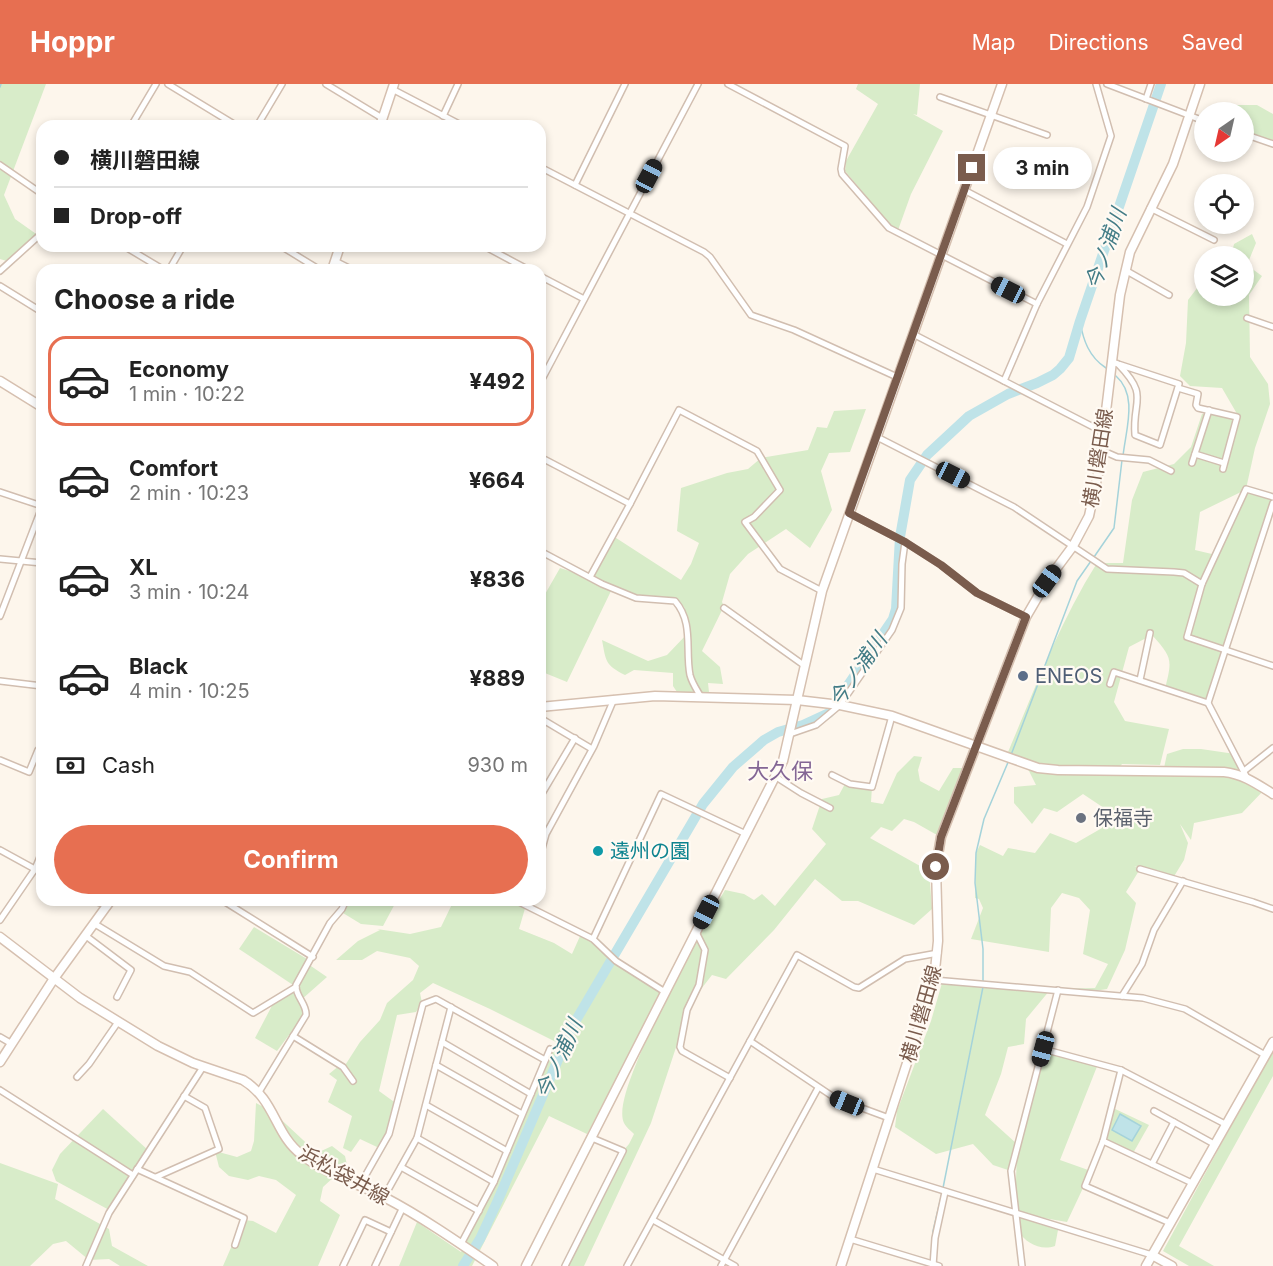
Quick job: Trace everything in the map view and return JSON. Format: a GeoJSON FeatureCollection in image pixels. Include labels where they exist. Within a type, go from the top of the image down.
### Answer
{"type":"FeatureCollection","features":[{"type":"Feature","properties":{"kind":"street"},"geometry":{"type":"LineString","coordinates":[[135,120],[156,84]]}},
{"type":"Feature","properties":{"kind":"street"},"geometry":{"type":"LineString","coordinates":[[168,84],[227,120]]}},
{"type":"Feature","properties":{"kind":"street"},"geometry":{"type":"LineString","coordinates":[[261,120],[282,84]]}},
{"type":"Feature","properties":{"kind":"street"},"geometry":{"type":"LineString","coordinates":[[326,84],[378,120]]}},
{"type":"Feature","properties":{"kind":"street"},"geometry":{"type":"LineString","coordinates":[[443,116],[458,84]]}},
{"type":"Feature","properties":{"kind":"street"},"geometry":{"type":"LineString","coordinates":[[575,185],[625,84]]}},
{"type":"Feature","properties":{"kind":"street"},"geometry":{"type":"LineString","coordinates":[[547,370],[698,84]]}},
{"type":"Feature","properties":{"kind":"street"},"geometry":{"type":"LineString","coordinates":[[728,84],[845,146],[842,174],[889,228],[1037,304]]}},
{"type":"Feature","properties":{"kind":"street"},"geometry":{"type":"LineString","coordinates":[[526,1266],[776,777],[790,734],[822,591],[1002,84]]}},
{"type":"Feature","properties":{"kind":"street"},"geometry":{"type":"LineString","coordinates":[[1004,381],[1037,304],[1087,207],[1111,136],[1096,84]]}},
{"type":"Feature","properties":{"kind":"street"},"geometry":{"type":"LineString","coordinates":[[1107,84],[1194,117]]}},
{"type":"Feature","properties":{"kind":"street"},"geometry":{"type":"LineString","coordinates":[[1147,99],[1151,84]]}},
{"type":"Feature","properties":{"kind":"street","name":"横川磐田線"},"geometry":{"type":"LineString","coordinates":[[841,1266],[934,980],[938,953],[936,867],[941,837],[1026,617],[1036,597],[1073,546],[1089,516],[1095,492],[1115,363],[1120,295],[1125,270],[1130,252],[1173,164],[1200,84]]}},
{"type":"Feature","properties":{"kind":"street"},"geometry":{"type":"LineString","coordinates":[[382,120],[393,87],[451,120]]}},
{"type":"Feature","properties":{"kind":"street"},"geometry":{"type":"LineString","coordinates":[[940,97],[1047,135]]}},
{"type":"Feature","properties":{"kind":"street"},"geometry":{"type":"LineString","coordinates":[[1254,137],[1273,144]]}},
{"type":"Feature","properties":{"kind":"street"},"geometry":{"type":"LineString","coordinates":[[0,165],[36,190]]}},
{"type":"Feature","properties":{"kind":"street"},"geometry":{"type":"LineString","coordinates":[[546,170],[704,252],[710,257],[751,315],[794,330],[897,377]]}},
{"type":"Feature","properties":{"kind":"street"},"geometry":{"type":"LineString","coordinates":[[964,190],[1067,244]]}},
{"type":"Feature","properties":{"kind":"street"},"geometry":{"type":"LineString","coordinates":[[1150,208],[1214,240]]}},
{"type":"Feature","properties":{"kind":"street"},"geometry":{"type":"LineString","coordinates":[[0,271],[36,238]]}},
{"type":"Feature","properties":{"kind":"street"},"geometry":{"type":"LineString","coordinates":[[134,252],[154,264]]}},
{"type":"Feature","properties":{"kind":"street"},"geometry":{"type":"LineString","coordinates":[[291,252],[310,264]]}},
{"type":"Feature","properties":{"kind":"street"},"geometry":{"type":"LineString","coordinates":[[334,264],[338,252]]}},
{"type":"Feature","properties":{"kind":"street"},"geometry":{"type":"LineString","coordinates":[[495,252],[518,264]]}},
{"type":"Feature","properties":{"kind":"street"},"geometry":{"type":"LineString","coordinates":[[335,261],[341,264]]}},
{"type":"Feature","properties":{"kind":"street"},"geometry":{"type":"LineString","coordinates":[[1125,270],[1169,295]]}},
{"type":"Feature","properties":{"kind":"street"},"geometry":{"type":"LineString","coordinates":[[546,279],[584,299]]}},
{"type":"Feature","properties":{"kind":"street"},"geometry":{"type":"LineString","coordinates":[[0,286],[36,308]]}},
{"type":"Feature","properties":{"kind":"street"},"geometry":{"type":"LineString","coordinates":[[1247,318],[1273,327]]}},
{"type":"Feature","properties":{"kind":"street"},"geometry":{"type":"LineString","coordinates":[[913,334],[1103,432]]}},
{"type":"Feature","properties":{"kind":"street"},"geometry":{"type":"LineString","coordinates":[[1115,363],[1179,384],[1160,445],[1138,438],[1134,432],[1139,402],[1138,393],[1134,382],[1115,363]]}},
{"type":"Feature","properties":{"kind":"street"},"geometry":{"type":"LineString","coordinates":[[0,382],[36,403]]}},
{"type":"Feature","properties":{"kind":"street"},"geometry":{"type":"LineString","coordinates":[[1178,388],[1198,394],[1196,405],[1237,417],[1223,466],[1195,454]]}},
{"type":"Feature","properties":{"kind":"street"},"geometry":{"type":"LineString","coordinates":[[590,577],[679,410],[757,451],[780,490],[754,517],[745,522],[780,569],[822,591]]}},
{"type":"Feature","properties":{"kind":"street"},"geometry":{"type":"LineString","coordinates":[[1192,464],[1209,410]]}},
{"type":"Feature","properties":{"kind":"street"},"geometry":{"type":"LineString","coordinates":[[876,436],[1014,507],[1107,569],[1184,573],[1202,584]]}},
{"type":"Feature","properties":{"kind":"street"},"geometry":{"type":"LineString","coordinates":[[1101,450],[1117,457],[1149,460],[1171,471]]}},
{"type":"Feature","properties":{"kind":"street"},"geometry":{"type":"LineString","coordinates":[[546,460],[630,504]]}},
{"type":"Feature","properties":{"kind":"street"},"geometry":{"type":"LineString","coordinates":[[1273,497],[1246,489],[1202,584],[1187,637],[1273,666]]}},
{"type":"Feature","properties":{"kind":"street"},"geometry":{"type":"LineString","coordinates":[[0,492],[36,504]]}},
{"type":"Feature","properties":{"kind":"street"},"geometry":{"type":"LineString","coordinates":[[1208,703],[1273,503]]}},
{"type":"Feature","properties":{"kind":"street"},"geometry":{"type":"LineString","coordinates":[[849,513],[905,542],[941,565],[977,593],[1026,617]]}},
{"type":"Feature","properties":{"kind":"street"},"geometry":{"type":"LineString","coordinates":[[0,616],[36,522]]}},
{"type":"Feature","properties":{"kind":"street"},"geometry":{"type":"LineString","coordinates":[[790,734],[816,725],[840,705],[892,630],[898,618],[902,600],[902,564],[905,542]]}},
{"type":"Feature","properties":{"kind":"street"},"geometry":{"type":"LineString","coordinates":[[546,554],[636,598],[675,601],[687,622],[690,676],[701,697]]}},
{"type":"Feature","properties":{"kind":"street"},"geometry":{"type":"LineString","coordinates":[[0,559],[36,562]]}},
{"type":"Feature","properties":{"kind":"street"},"geometry":{"type":"LineString","coordinates":[[724,608],[805,666]]}},
{"type":"Feature","properties":{"kind":"street"},"geometry":{"type":"LineString","coordinates":[[1140,681],[1150,633]]}},
{"type":"Feature","properties":{"kind":"street"},"geometry":{"type":"LineString","coordinates":[[1110,684],[1114,672],[1208,703],[1246,775]]}},
{"type":"Feature","properties":{"kind":"street"},"geometry":{"type":"LineString","coordinates":[[0,681],[36,685]]}},
{"type":"Feature","properties":{"kind":"street"},"geometry":{"type":"LineString","coordinates":[[546,706],[655,696],[797,700],[840,705],[892,716],[1038,768],[1235,773],[1246,775],[1273,794]]}},
{"type":"Feature","properties":{"kind":"street"},"geometry":{"type":"LineString","coordinates":[[546,834],[592,749],[614,699]]}},
{"type":"Feature","properties":{"kind":"street"},"geometry":{"type":"LineString","coordinates":[[832,774],[850,784],[872,787],[892,716]]}},
{"type":"Feature","properties":{"kind":"street"},"geometry":{"type":"LineString","coordinates":[[546,721],[592,749]]}},
{"type":"Feature","properties":{"kind":"street"},"geometry":{"type":"LineString","coordinates":[[546,787],[575,738]]}},
{"type":"Feature","properties":{"kind":"street"},"geometry":{"type":"LineString","coordinates":[[1246,775],[1273,748]]}},
{"type":"Feature","properties":{"kind":"street"},"geometry":{"type":"LineString","coordinates":[[0,760],[29,772],[36,755]]}},
{"type":"Feature","properties":{"kind":"street"},"geometry":{"type":"LineString","coordinates":[[776,777],[830,808]]}},
{"type":"Feature","properties":{"kind":"street"},"geometry":{"type":"LineString","coordinates":[[593,939],[661,794],[746,834]]}},
{"type":"Feature","properties":{"kind":"street"},"geometry":{"type":"LineString","coordinates":[[0,850],[35,869],[0,920]]}},
{"type":"Feature","properties":{"kind":"street"},"geometry":{"type":"LineString","coordinates":[[1140,869],[1273,909]]}},
{"type":"Feature","properties":{"kind":"street"},"geometry":{"type":"LineString","coordinates":[[1122,996],[1142,964],[1154,930],[1183,881]]}},
{"type":"Feature","properties":{"kind":"street"},"geometry":{"type":"LineString","coordinates":[[0,1062],[53,980],[107,906]]}},
{"type":"Feature","properties":{"kind":"street"},"geometry":{"type":"LineString","coordinates":[[231,906],[312,957]]}},
{"type":"Feature","properties":{"kind":"street"},"geometry":{"type":"LineString","coordinates":[[96,924],[164,966],[190,972],[254,1013],[296,987],[330,923],[343,906]]}},
{"type":"Feature","properties":{"kind":"street"},"geometry":{"type":"LineString","coordinates":[[529,906],[593,939],[616,961],[665,992]]}},
{"type":"Feature","properties":{"kind":"street"},"geometry":{"type":"LineString","coordinates":[[696,932],[705,950],[699,985],[687,1010],[680,1047],[682,1052],[730,1078]]}},
{"type":"Feature","properties":{"kind":"street"},"geometry":{"type":"LineString","coordinates":[[86,936],[131,970],[117,997]]}},
{"type":"Feature","properties":{"kind":"street","name":"浜松袋井線"},"geometry":{"type":"LineString","coordinates":[[0,937],[53,980],[118,1022],[178,1057],[243,1080],[266,1100],[285,1136],[301,1154],[321,1167],[403,1208],[493,1266]]}},
{"type":"Feature","properties":{"kind":"street"},"geometry":{"type":"LineString","coordinates":[[627,1266],[797,955],[859,988],[905,959],[938,953]]}},
{"type":"Feature","properties":{"kind":"street"},"geometry":{"type":"LineString","coordinates":[[934,980],[1143,998],[1185,1009],[1265,1055]]}},
{"type":"Feature","properties":{"kind":"street"},"geometry":{"type":"LineString","coordinates":[[259,1092],[307,1011],[296,987]]}},
{"type":"Feature","properties":{"kind":"street"},"geometry":{"type":"LineString","coordinates":[[1022,1266],[1011,1171],[1058,990]]}},
{"type":"Feature","properties":{"kind":"street"},"geometry":{"type":"LineString","coordinates":[[360,1185],[389,1134],[423,1004],[436,999],[545,1060]]}},
{"type":"Feature","properties":{"kind":"street"},"geometry":{"type":"LineString","coordinates":[[384,1197],[417,1138],[451,1007]]}},
{"type":"Feature","properties":{"kind":"street"},"geometry":{"type":"LineString","coordinates":[[77,1077],[89,1064],[118,1022]]}},
{"type":"Feature","properties":{"kind":"street"},"geometry":{"type":"LineString","coordinates":[[293,1036],[343,1067],[353,1081]]}},
{"type":"Feature","properties":{"kind":"street"},"geometry":{"type":"LineString","coordinates":[[0,1037],[12,1044]]}},
{"type":"Feature","properties":{"kind":"street"},"geometry":{"type":"LineString","coordinates":[[750,1041],[835,1098],[889,1118]]}},
{"type":"Feature","properties":{"kind":"street"},"geometry":{"type":"LineString","coordinates":[[442,1042],[531,1094]]}},
{"type":"Feature","properties":{"kind":"street"},"geometry":{"type":"LineString","coordinates":[[1146,1266],[1273,1042]]}},
{"type":"Feature","properties":{"kind":"street"},"geometry":{"type":"LineString","coordinates":[[460,1244],[494,1182],[550,1049]]}},
{"type":"Feature","properties":{"kind":"street"},"geometry":{"type":"LineString","coordinates":[[1043,1049],[1120,1070],[1226,1124]]}},
{"type":"Feature","properties":{"kind":"street"},"geometry":{"type":"LineString","coordinates":[[436,1065],[522,1114]]}},
{"type":"Feature","properties":{"kind":"street"},"geometry":{"type":"LineString","coordinates":[[86,1266],[109,1213],[203,1067]]}},
{"type":"Feature","properties":{"kind":"street"},"geometry":{"type":"LineString","coordinates":[[1120,1070],[1102,1141],[1085,1186],[1170,1223]]}},
{"type":"Feature","properties":{"kind":"street"},"geometry":{"type":"LineString","coordinates":[[721,1266],[818,1088]]}},
{"type":"Feature","properties":{"kind":"street"},"geometry":{"type":"LineString","coordinates":[[0,1090],[133,1175]]}},
{"type":"Feature","properties":{"kind":"street"},"geometry":{"type":"LineString","coordinates":[[156,1177],[219,1149],[205,1108],[184,1096]]}},
{"type":"Feature","properties":{"kind":"street"},"geometry":{"type":"LineString","coordinates":[[426,1105],[507,1151]]}},
{"type":"Feature","properties":{"kind":"street"},"geometry":{"type":"LineString","coordinates":[[1154,1112],[1214,1144]]}},
{"type":"Feature","properties":{"kind":"street"},"geometry":{"type":"LineString","coordinates":[[1152,1164],[1174,1122]]}},
{"type":"Feature","properties":{"kind":"street"},"geometry":{"type":"LineString","coordinates":[[417,1138],[494,1182]]}},
{"type":"Feature","properties":{"kind":"street"},"geometry":{"type":"LineString","coordinates":[[566,1266],[623,1152],[592,1138]]}},
{"type":"Feature","properties":{"kind":"street"},"geometry":{"type":"LineString","coordinates":[[1102,1141],[1192,1183]]}},
{"type":"Feature","properties":{"kind":"street"},"geometry":{"type":"LineString","coordinates":[[401,1167],[479,1211]]}},
{"type":"Feature","properties":{"kind":"street"},"geometry":{"type":"LineString","coordinates":[[137,1169],[244,1218],[235,1245]]}},
{"type":"Feature","properties":{"kind":"street"},"geometry":{"type":"LineString","coordinates":[[873,1169],[1152,1255],[1173,1266]]}},
{"type":"Feature","properties":{"kind":"street"},"geometry":{"type":"LineString","coordinates":[[850,1239],[933,1264],[935,1238],[945,1192]]}},
{"type":"Feature","properties":{"kind":"street"},"geometry":{"type":"LineString","coordinates":[[375,1266],[403,1208]]}},
{"type":"Feature","properties":{"kind":"street"},"geometry":{"type":"LineString","coordinates":[[343,1266],[365,1220],[391,1232]]}},
{"type":"Feature","properties":{"kind":"street"},"geometry":{"type":"LineString","coordinates":[[653,1220],[735,1266]]}},
{"type":"Feature","properties":{"kind":"green space"},"geometry":{"type":"Polygon","coordinates":[[[0,84],[46,84],[4,195],[15,219],[36,234],[36,239],[10,262],[0,259],[0,84]]]}},
{"type":"Feature","properties":{"kind":"green space"},"geometry":{"type":"Polygon","coordinates":[[[858,84],[920,84],[917,115],[913,114],[943,131],[911,194],[897,233],[845,171],[846,161],[878,104],[856,89],[858,84]]]}},
{"type":"Feature","properties":{"kind":"green space"},"geometry":{"type":"Polygon","coordinates":[[[1254,105],[1273,114],[1273,141],[1254,134],[1254,105]]]}},
{"type":"Feature","properties":{"kind":"green space"},"geometry":{"type":"Polygon","coordinates":[[[1252,234],[1256,243],[1254,248],[1254,246],[1234,246],[1252,234]]]}},
{"type":"Feature","properties":{"kind":"green space"},"geometry":{"type":"Polygon","coordinates":[[[1254,270],[1262,276],[1254,288],[1254,270]]]}},
{"type":"Feature","properties":{"kind":"green space"},"geometry":{"type":"Polygon","coordinates":[[[1194,292],[1194,306],[1249,306],[1250,357],[1268,384],[1270,404],[1255,448],[1246,489],[1273,497],[1273,503],[1208,703],[1165,689],[1169,660],[1164,649],[1152,635],[1129,647],[1114,702],[1125,721],[1169,729],[1160,765],[1122,764],[1117,770],[1232,773],[1265,789],[1242,813],[1194,823],[1191,840],[1180,824],[1188,843],[1184,860],[1173,878],[1134,866],[1140,869],[1126,892],[1136,903],[1125,950],[1107,989],[1088,992],[1050,990],[1026,1019],[1024,1044],[1008,1047],[1001,1074],[985,1115],[1017,1144],[1043,1049],[1098,1064],[1060,1160],[1091,1171],[1067,1222],[1015,1213],[1017,1148],[1011,1171],[993,1165],[973,1144],[936,1154],[895,1127],[897,1111],[931,1021],[942,983],[1044,989],[1095,988],[1108,964],[1083,954],[1090,910],[1079,898],[1062,893],[1051,908],[1049,952],[971,939],[983,908],[979,899],[975,898],[976,853],[980,845],[1003,856],[1008,848],[1035,853],[1050,833],[1076,843],[1102,828],[1104,808],[1083,794],[1057,812],[1044,808],[1032,824],[1014,803],[1014,787],[1036,785],[1025,763],[1006,757],[1059,633],[1083,586],[1097,563],[1123,563],[1132,500],[1143,472],[1174,464],[1191,447],[1202,414],[1224,413],[1240,419],[1222,388],[1190,386],[1180,376],[1186,343],[1188,300],[1194,292]],[[1245,490],[1200,512],[1195,550],[1216,555],[1245,490]]]}},
{"type":"Feature","properties":{"kind":"green space"},"geometry":{"type":"Polygon","coordinates":[[[866,409],[850,452],[829,453],[821,471],[832,510],[810,548],[786,529],[748,554],[730,574],[722,602],[724,606],[702,651],[720,667],[723,684],[708,683],[709,692],[677,692],[673,686],[673,673],[634,670],[625,675],[610,665],[602,640],[648,661],[667,655],[688,633],[690,634],[684,607],[675,601],[636,598],[611,591],[567,682],[546,673],[546,592],[560,568],[592,578],[613,536],[681,580],[691,564],[699,543],[677,531],[681,488],[727,473],[748,469],[761,458],[808,450],[817,427],[827,428],[834,411],[866,409]]]}},
{"type":"Feature","properties":{"kind":"green space"},"geometry":{"type":"Polygon","coordinates":[[[1183,749],[1235,754],[1241,770],[1164,768],[1167,754],[1183,749]]]}},
{"type":"Feature","properties":{"kind":"green space"},"geometry":{"type":"Polygon","coordinates":[[[914,756],[922,757],[918,770],[920,781],[939,791],[953,768],[964,768],[937,835],[904,819],[892,831],[881,827],[870,838],[929,871],[932,909],[914,925],[858,901],[842,901],[815,879],[774,930],[726,979],[712,975],[691,1002],[651,1123],[584,1266],[566,1266],[623,1151],[634,1134],[624,1123],[622,1112],[630,1081],[661,999],[587,1134],[549,1116],[472,1266],[399,1266],[417,1222],[461,1252],[556,1042],[433,983],[420,993],[422,1003],[416,1012],[397,1015],[379,1091],[397,1104],[386,1139],[377,1147],[360,1139],[351,1152],[343,1148],[352,1116],[328,1102],[337,1080],[329,1074],[340,1065],[344,1067],[360,1042],[380,1020],[387,1003],[413,980],[419,966],[410,958],[377,951],[362,960],[336,960],[358,941],[380,930],[377,929],[410,934],[441,927],[451,906],[526,906],[519,929],[554,943],[572,954],[581,934],[593,939],[606,955],[665,992],[725,890],[744,894],[754,900],[762,894],[775,906],[826,844],[812,829],[822,799],[839,795],[846,782],[872,787],[871,802],[883,804],[897,773],[914,756]]]}},
{"type":"Feature","properties":{"kind":"green space"},"geometry":{"type":"Polygon","coordinates":[[[346,906],[394,906],[383,926],[361,924],[343,913],[346,906]]]}},
{"type":"Feature","properties":{"kind":"green space"},"geometry":{"type":"Polygon","coordinates":[[[254,927],[307,959],[308,964],[327,977],[301,1000],[307,1011],[277,1051],[255,1038],[275,1000],[296,987],[239,949],[254,927]]]}},
{"type":"Feature","properties":{"kind":"green space"},"geometry":{"type":"Polygon","coordinates":[[[1273,1049],[1273,1076],[1179,1246],[1214,1266],[1189,1266],[1163,1251],[1273,1049]]]}},
{"type":"Feature","properties":{"kind":"green space"},"geometry":{"type":"Polygon","coordinates":[[[256,1103],[273,1112],[317,1153],[332,1146],[345,1156],[347,1165],[323,1187],[320,1201],[340,1215],[318,1266],[223,1266],[243,1220],[253,1221],[276,1233],[296,1195],[276,1180],[259,1176],[248,1180],[229,1176],[219,1167],[215,1151],[237,1157],[251,1151],[254,1141],[256,1103]]]}},
{"type":"Feature","properties":{"kind":"green space"},"geometry":{"type":"Polygon","coordinates":[[[1111,1107],[1149,1125],[1132,1155],[1103,1141],[1111,1107]]]}},
{"type":"Feature","properties":{"kind":"green space"},"geometry":{"type":"Polygon","coordinates":[[[103,1109],[149,1151],[111,1211],[56,1181],[52,1170],[60,1154],[103,1109]]]}},
{"type":"Feature","properties":{"kind":"green space"},"geometry":{"type":"Polygon","coordinates":[[[0,1163],[58,1184],[55,1199],[109,1229],[112,1246],[148,1266],[120,1266],[109,1259],[89,1260],[66,1241],[53,1244],[30,1266],[0,1266],[0,1163]]]}},
{"type":"Feature","properties":{"kind":"green space"},"geometry":{"type":"Polygon","coordinates":[[[1019,1217],[1058,1230],[1055,1246],[1039,1247],[1025,1239],[1018,1231],[1019,1217]]]}},
{"type":"Feature","properties":{"kind":"water"},"geometry":{"type":"Polygon","coordinates":[[[1120,1114],[1141,1126],[1132,1141],[1112,1130],[1120,1114]]]}},
{"type":"Feature","properties":{"kind":"waterway","name":"今ノ浦川"},"geometry":{"type":"LineString","coordinates":[[463,1266],[480,1239],[498,1200],[572,1027],[703,804],[733,767],[764,740],[778,732],[803,725],[829,713],[893,619],[896,609],[900,537],[910,480],[927,455],[969,416],[1008,394],[1053,375],[1069,358],[1161,84]]}},
{"type":"Feature","properties":{"kind":"waterway"},"geometry":{"type":"LineString","coordinates":[[1080,321],[1088,348],[1095,359],[1106,368]]}},
{"type":"Feature","properties":{"kind":"waterway"},"geometry":{"type":"LineString","coordinates":[[1116,376],[1123,384],[1129,403],[1123,456]]}},
{"type":"Feature","properties":{"kind":"waterway"},"geometry":{"type":"LineString","coordinates":[[1094,557],[1114,528],[1122,460]]}},
{"type":"Feature","properties":{"kind":"waterway"},"geometry":{"type":"LineString","coordinates":[[1011,755],[1077,581],[1091,561]]}},
{"type":"Feature","properties":{"kind":"waterway"},"geometry":{"type":"LineString","coordinates":[[983,983],[983,949],[975,883],[976,853],[984,819],[1009,760]]}},
{"type":"Feature","properties":{"kind":"waterway"},"geometry":{"type":"LineString","coordinates":[[943,1188],[983,987]]}},
{"type":"Feature","properties":{"kind":"waterway"},"geometry":{"type":"LineString","coordinates":[[931,1262],[933,1231],[942,1193]]}},
{"type":"Feature","properties":{"kind":"place","name":"ENEOS"},"geometry":{"type":"Point","coordinates":[1023,676]}},
{"type":"Feature","properties":{"kind":"place","name":"保福寺"},"geometry":{"type":"Point","coordinates":[1081,818]}},
{"type":"Feature","properties":{"kind":"place","name":"遠州の園"},"geometry":{"type":"Point","coordinates":[598,851]}},
{"type":"Feature","properties":{"kind":"district","name":"大久保"},"geometry":{"type":"Point","coordinates":[780,771]}},
{"type":"Feature","properties":{"kind":"route"},"geometry":{"type":"LineString","coordinates":[[936,867],[941,837],[1026,617],[977,593],[941,565],[905,542],[849,513],[972,168]]}}]}
